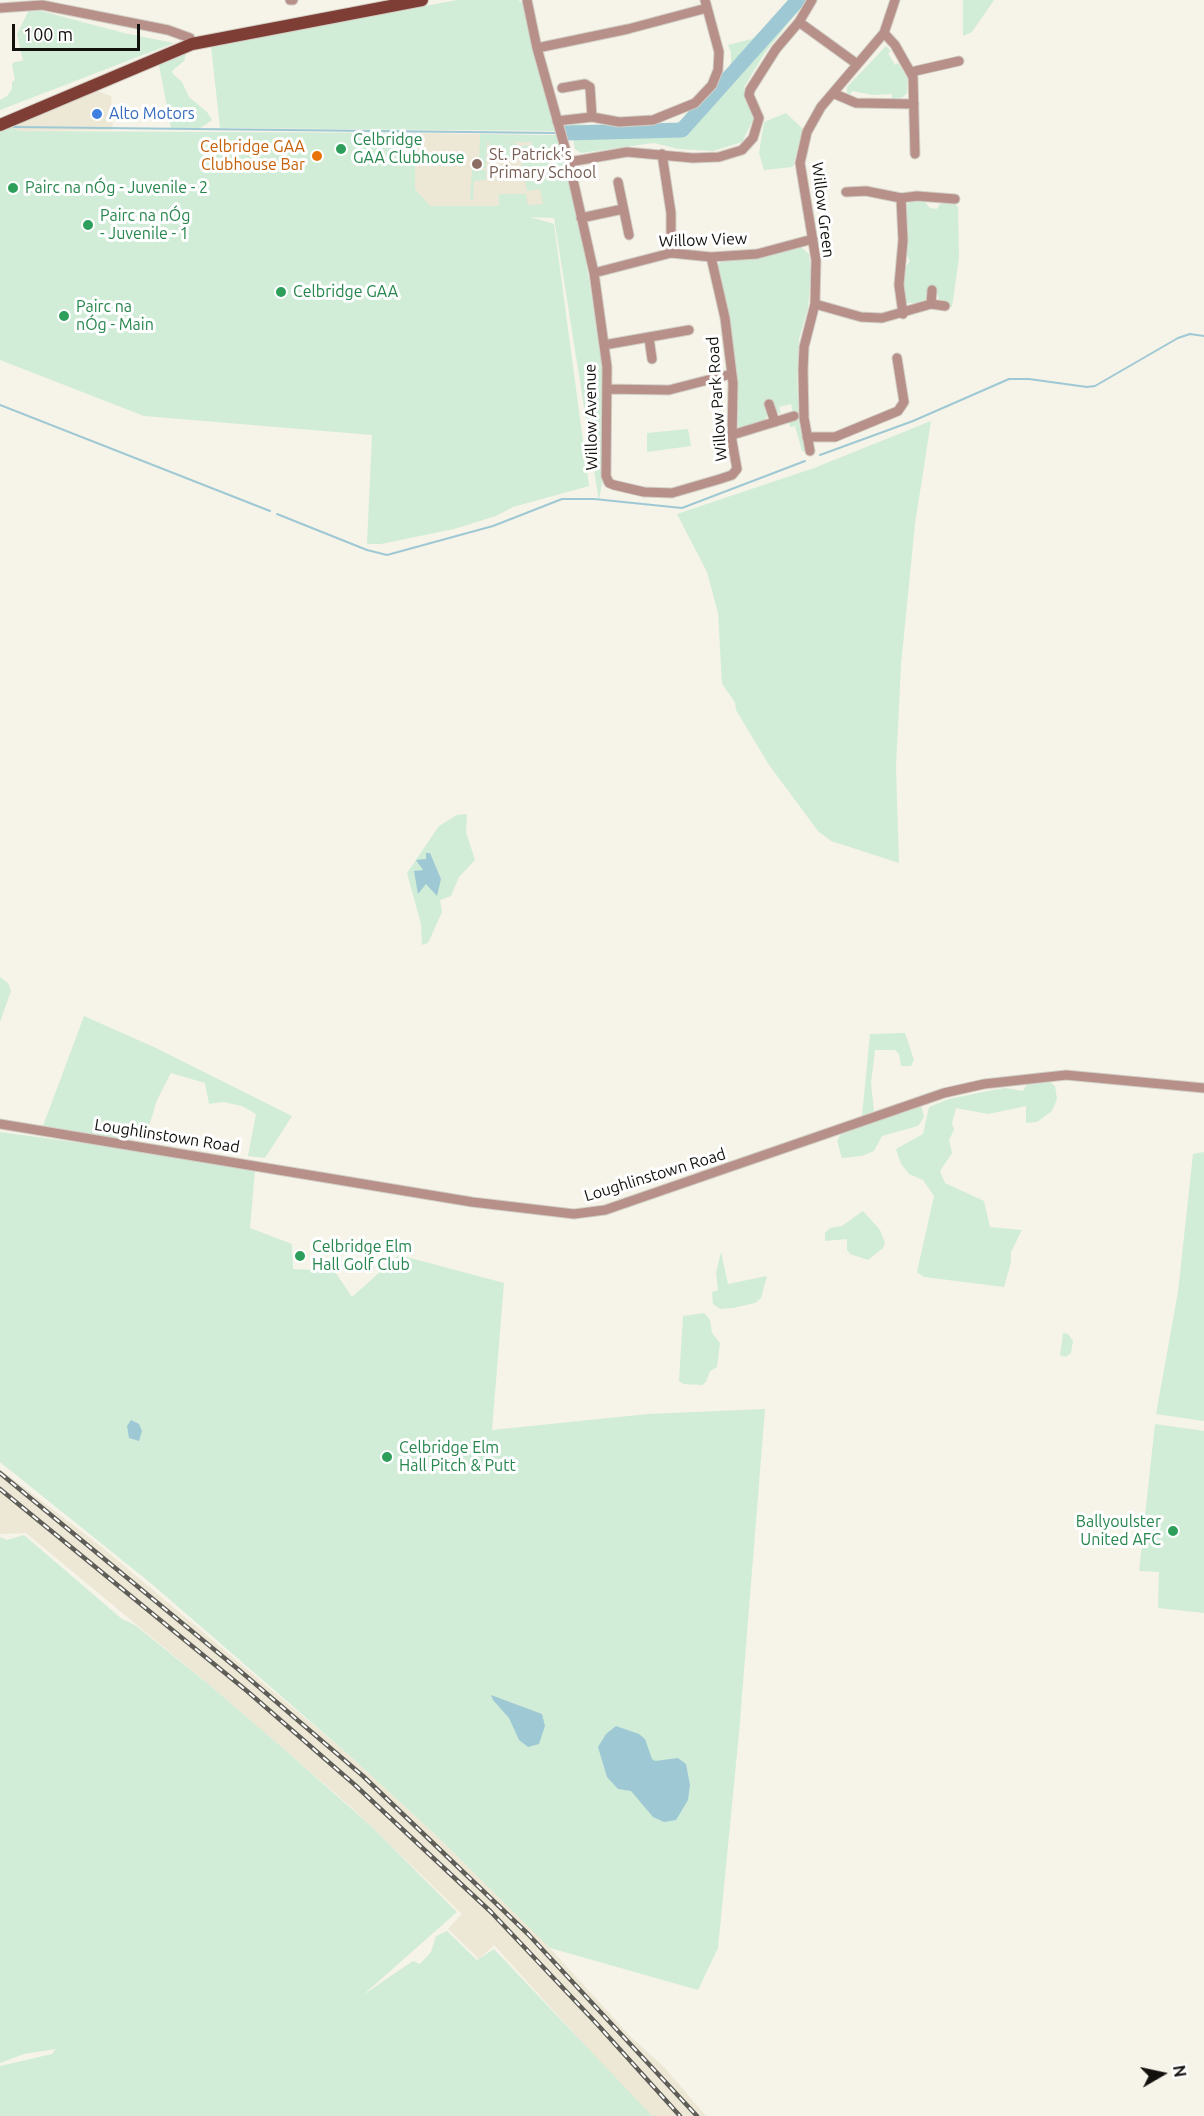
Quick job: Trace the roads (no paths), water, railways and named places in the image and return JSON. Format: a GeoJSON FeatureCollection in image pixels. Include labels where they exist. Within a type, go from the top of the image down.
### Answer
{"type":"FeatureCollection","features":[{"type":"Feature","properties":{"kind":"main road"},"geometry":{"type":"LineString","coordinates":[[0,125],[192,44],[422,0]]}},
{"type":"Feature","properties":{"kind":"street","name":"Willow Avenue"},"geometry":{"type":"LineString","coordinates":[[527,0],[537,48],[569,162],[594,273],[604,345],[607,389],[606,476],[609,483],[644,492],[672,493],[720,479],[735,473],[737,469]]}},
{"type":"Feature","properties":{"kind":"street"},"geometry":{"type":"LineString","coordinates":[[569,162],[627,152],[711,157],[742,150],[753,138],[759,118],[750,90],[776,49],[799,22],[812,0]]}},
{"type":"Feature","properties":{"kind":"street","name":"Willow Green"},"geometry":{"type":"LineString","coordinates":[[810,451],[802,370],[806,336],[814,304],[813,239],[804,201],[800,163],[807,132],[821,108],[884,33],[895,0]]}},
{"type":"Feature","properties":{"kind":"street"},"geometry":{"type":"LineString","coordinates":[[0,8],[42,4],[168,30],[190,38],[192,44]]}},
{"type":"Feature","properties":{"kind":"street"},"geometry":{"type":"LineString","coordinates":[[537,48],[628,29],[706,4],[719,52],[718,70],[712,85],[703,96],[686,108],[653,120],[619,122],[592,117],[557,121]]}},
{"type":"Feature","properties":{"kind":"street"},"geometry":{"type":"LineString","coordinates":[[799,22],[857,64]]}},
{"type":"Feature","properties":{"kind":"street"},"geometry":{"type":"LineString","coordinates":[[884,33],[895,45],[911,72],[915,154]]}},
{"type":"Feature","properties":{"kind":"street"},"geometry":{"type":"LineString","coordinates":[[911,72],[959,61]]}},
{"type":"Feature","properties":{"kind":"street"},"geometry":{"type":"LineString","coordinates":[[562,88],[585,84],[590,87],[592,117]]}},
{"type":"Feature","properties":{"kind":"street"},"geometry":{"type":"LineString","coordinates":[[835,94],[856,103],[914,104]]}},
{"type":"Feature","properties":{"kind":"street"},"geometry":{"type":"LineString","coordinates":[[662,154],[671,213],[671,253]]}},
{"type":"Feature","properties":{"kind":"street"},"geometry":{"type":"LineString","coordinates":[[618,182],[629,235]]}},
{"type":"Feature","properties":{"kind":"street"},"geometry":{"type":"LineString","coordinates":[[846,192],[866,191],[901,198],[917,196],[955,200]]}},
{"type":"Feature","properties":{"kind":"street"},"geometry":{"type":"LineString","coordinates":[[901,198],[903,240],[899,285],[903,314]]}},
{"type":"Feature","properties":{"kind":"street"},"geometry":{"type":"LineString","coordinates":[[581,218],[623,209]]}},
{"type":"Feature","properties":{"kind":"street","name":"Willow View"},"geometry":{"type":"LineString","coordinates":[[594,273],[671,253],[711,257],[757,254],[813,239]]}},
{"type":"Feature","properties":{"kind":"street","name":"Willow Park Road"},"geometry":{"type":"LineString","coordinates":[[711,257],[725,318],[734,392],[732,435],[737,469]]}},
{"type":"Feature","properties":{"kind":"street"},"geometry":{"type":"LineString","coordinates":[[932,290],[932,304]]}},
{"type":"Feature","properties":{"kind":"street"},"geometry":{"type":"LineString","coordinates":[[814,304],[861,317],[882,318],[903,314],[932,304],[945,306]]}},
{"type":"Feature","properties":{"kind":"street"},"geometry":{"type":"LineString","coordinates":[[604,345],[689,330]]}},
{"type":"Feature","properties":{"kind":"street"},"geometry":{"type":"LineString","coordinates":[[649,338],[652,359]]}},
{"type":"Feature","properties":{"kind":"street"},"geometry":{"type":"LineString","coordinates":[[807,437],[835,437],[898,411],[904,402],[897,358]]}},
{"type":"Feature","properties":{"kind":"street"},"geometry":{"type":"LineString","coordinates":[[607,389],[669,390],[731,374]]}},
{"type":"Feature","properties":{"kind":"street"},"geometry":{"type":"LineString","coordinates":[[769,404],[775,422]]}},
{"type":"Feature","properties":{"kind":"street"},"geometry":{"type":"LineString","coordinates":[[732,435],[794,416]]}},
{"type":"Feature","properties":{"kind":"street","name":"Loughlinstown Road"},"geometry":{"type":"LineString","coordinates":[[0,1124],[472,1202],[574,1214],[605,1210],[944,1093],[984,1084],[1066,1075],[1204,1088]]}},
{"type":"Feature","properties":{"kind":"water"},"geometry":{"type":"Polygon","coordinates":[[[426,853],[430,853],[441,879],[437,896],[426,884],[418,894],[414,871],[423,870],[416,860],[426,859],[426,853]]]}},
{"type":"Feature","properties":{"kind":"water"},"geometry":{"type":"Polygon","coordinates":[[[131,1420],[139,1424],[142,1431],[139,1441],[129,1438],[127,1426],[131,1420]]]}},
{"type":"Feature","properties":{"kind":"water"},"geometry":{"type":"Polygon","coordinates":[[[491,1695],[542,1714],[545,1726],[539,1744],[528,1747],[519,1740],[509,1718],[491,1695]]]}},
{"type":"Feature","properties":{"kind":"water"},"geometry":{"type":"Polygon","coordinates":[[[616,1726],[639,1734],[645,1739],[652,1759],[655,1761],[678,1758],[686,1764],[690,1785],[688,1800],[676,1820],[664,1822],[653,1817],[631,1791],[618,1789],[607,1777],[598,1747],[606,1734],[616,1726]]]}},
{"type":"Feature","properties":{"kind":"waterway"},"geometry":{"type":"LineString","coordinates":[[566,133],[682,130],[798,0]]}},
{"type":"Feature","properties":{"kind":"waterway"},"geometry":{"type":"LineString","coordinates":[[14,127],[557,133]]}},
{"type":"Feature","properties":{"kind":"waterway"},"geometry":{"type":"LineString","coordinates":[[820,455],[913,421],[1009,379],[1095,386],[1178,338],[1190,334],[1204,336]]}},
{"type":"Feature","properties":{"kind":"waterway"},"geometry":{"type":"LineString","coordinates":[[0,405],[270,511]]}},
{"type":"Feature","properties":{"kind":"waterway"},"geometry":{"type":"LineString","coordinates":[[277,514],[367,550],[387,555],[493,526],[562,499],[594,499],[682,508],[805,461]]}},
{"type":"Feature","properties":{"kind":"railway"},"geometry":{"type":"LineString","coordinates":[[0,1473],[239,1670],[363,1776],[528,1934],[697,2116]]}},
{"type":"Feature","properties":{"kind":"railway"},"geometry":{"type":"LineString","coordinates":[[0,1489],[247,1691],[355,1785],[491,1912],[680,2116]]}},
{"type":"Feature","properties":{"kind":"place","name":"Alto Motors"},"geometry":{"type":"Point","coordinates":[97,114]}},
{"type":"Feature","properties":{"kind":"place","name":"Celbridge GAA Clubhouse"},"geometry":{"type":"Point","coordinates":[341,149]}},
{"type":"Feature","properties":{"kind":"place","name":"Celbridge GAA Clubhouse Bar"},"geometry":{"type":"Point","coordinates":[317,156]}},
{"type":"Feature","properties":{"kind":"place","name":"St. Patrick's Primary School"},"geometry":{"type":"Point","coordinates":[477,164]}},
{"type":"Feature","properties":{"kind":"place","name":"Pairc na nÓg - Juvenile - 2"},"geometry":{"type":"Point","coordinates":[13,188]}},
{"type":"Feature","properties":{"kind":"place","name":"Pairc na nÓg - Juvenile - 1"},"geometry":{"type":"Point","coordinates":[88,225]}},
{"type":"Feature","properties":{"kind":"place","name":"Celbridge GAA"},"geometry":{"type":"Point","coordinates":[281,292]}},
{"type":"Feature","properties":{"kind":"place","name":"Pairc na nÓg - Main"},"geometry":{"type":"Point","coordinates":[64,316]}},
{"type":"Feature","properties":{"kind":"place","name":"Celbridge Elm Hall Golf Club"},"geometry":{"type":"Point","coordinates":[300,1256]}},
{"type":"Feature","properties":{"kind":"place","name":"Celbridge Elm Hall Pitch & Putt"},"geometry":{"type":"Point","coordinates":[387,1457]}},
{"type":"Feature","properties":{"kind":"place","name":"Ballyoulster United AFC"},"geometry":{"type":"Point","coordinates":[1173,1531]}}]}
